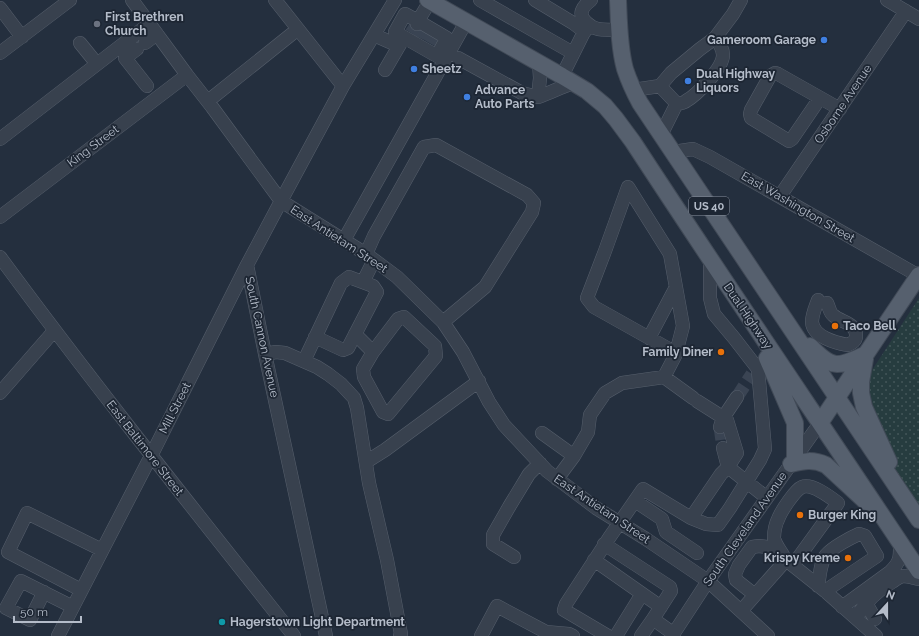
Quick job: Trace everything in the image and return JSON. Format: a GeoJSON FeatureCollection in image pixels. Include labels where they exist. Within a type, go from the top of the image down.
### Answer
{"type":"FeatureCollection","features":[{"type":"Feature","properties":{"kind":"main road","name":"US 40"},"geometry":{"type":"LineString","coordinates":[[429,1],[568,79]]}},
{"type":"Feature","properties":{"kind":"main road","name":"US 40"},"geometry":{"type":"LineString","coordinates":[[620,2],[621,45],[625,67],[630,83],[640,103],[916,516]]}},
{"type":"Feature","properties":{"kind":"main road","name":"Dual Highway"},"geometry":{"type":"LineString","coordinates":[[568,79],[587,91],[605,106],[616,119],[919,571]]}},
{"type":"Feature","properties":{"kind":"main road"},"geometry":{"type":"LineString","coordinates":[[820,423],[919,276]]}},
{"type":"Feature","properties":{"kind":"main road"},"geometry":{"type":"LineString","coordinates":[[739,303],[756,365],[795,423],[793,461],[812,461],[826,465],[884,519]]}},
{"type":"Feature","properties":{"kind":"main road"},"geometry":{"type":"LineString","coordinates":[[787,323],[819,356],[828,362],[843,364],[866,354]]}},
{"type":"Feature","properties":{"kind":"main road"},"geometry":{"type":"LineString","coordinates":[[866,354],[861,382],[861,393],[864,407],[916,516]]}},
{"type":"Feature","properties":{"kind":"street"},"geometry":{"type":"LineString","coordinates":[[0,53],[70,0]]}},
{"type":"Feature","properties":{"kind":"street","name":"East Antietam Street"},"geometry":{"type":"LineString","coordinates":[[132,0],[281,201],[370,257],[397,277],[443,322],[464,352],[489,402],[504,425],[547,471],[596,508],[708,581],[768,636]]}},
{"type":"Feature","properties":{"kind":"street"},"geometry":{"type":"LineString","coordinates":[[275,0],[343,86]]}},
{"type":"Feature","properties":{"kind":"street","name":"South Cannon Avenue"},"geometry":{"type":"LineString","coordinates":[[326,636],[247,265],[343,86],[395,0]]}},
{"type":"Feature","properties":{"kind":"street"},"geometry":{"type":"LineString","coordinates":[[480,0],[573,53]]}},
{"type":"Feature","properties":{"kind":"street"},"geometry":{"type":"LineString","coordinates":[[535,0],[581,29],[620,30]]}},
{"type":"Feature","properties":{"kind":"street"},"geometry":{"type":"LineString","coordinates":[[458,58],[522,93],[538,97],[548,94],[560,87],[568,79],[573,53],[586,30],[581,14],[590,0]]}},
{"type":"Feature","properties":{"kind":"street"},"geometry":{"type":"LineString","coordinates":[[633,90],[660,86],[671,73],[715,38],[733,14],[741,0]]}},
{"type":"Feature","properties":{"kind":"street"},"geometry":{"type":"LineString","coordinates":[[887,0],[919,19]]}},
{"type":"Feature","properties":{"kind":"street"},"geometry":{"type":"LineString","coordinates":[[422,36],[429,1]]}},
{"type":"Feature","properties":{"kind":"street"},"geometry":{"type":"LineString","coordinates":[[0,8],[22,37]]}},
{"type":"Feature","properties":{"kind":"street","name":"Osborne Avenue"},"geometry":{"type":"LineString","coordinates":[[780,196],[906,11]]}},
{"type":"Feature","properties":{"kind":"street"},"geometry":{"type":"LineString","coordinates":[[385,70],[422,36],[462,20]]}},
{"type":"Feature","properties":{"kind":"street"},"geometry":{"type":"LineString","coordinates":[[344,240],[462,20]]}},
{"type":"Feature","properties":{"kind":"street"},"geometry":{"type":"LineString","coordinates":[[147,86],[125,58],[153,29]]}},
{"type":"Feature","properties":{"kind":"street"},"geometry":{"type":"LineString","coordinates":[[208,101],[298,29]]}},
{"type":"Feature","properties":{"kind":"street"},"geometry":{"type":"LineString","coordinates":[[374,35],[422,36]]}},
{"type":"Feature","properties":{"kind":"street"},"geometry":{"type":"LineString","coordinates":[[661,135],[677,104],[685,102],[690,98],[709,80],[720,66],[723,53],[721,45],[715,38]]}},
{"type":"Feature","properties":{"kind":"street"},"geometry":{"type":"LineString","coordinates":[[80,42],[97,64]]}},
{"type":"Feature","properties":{"kind":"street"},"geometry":{"type":"LineString","coordinates":[[0,139],[97,64],[138,44]]}},
{"type":"Feature","properties":{"kind":"street"},"geometry":{"type":"LineString","coordinates":[[538,97],[540,78],[539,63]]}},
{"type":"Feature","properties":{"kind":"street"},"geometry":{"type":"LineString","coordinates":[[820,98],[792,139],[788,141],[751,118],[751,110],[770,76],[775,73],[840,109]]}},
{"type":"Feature","properties":{"kind":"street","name":"King Street"},"geometry":{"type":"LineString","coordinates":[[0,218],[187,75]]}},
{"type":"Feature","properties":{"kind":"street"},"geometry":{"type":"LineString","coordinates":[[660,86],[677,104]]}},
{"type":"Feature","properties":{"kind":"street"},"geometry":{"type":"LineString","coordinates":[[363,282],[374,236],[424,147],[436,145],[527,195],[534,203],[532,212],[485,287],[443,322]]}},
{"type":"Feature","properties":{"kind":"street","name":"East Washington Street"},"geometry":{"type":"LineString","coordinates":[[673,152],[693,149],[710,157],[919,276]]}},
{"type":"Feature","properties":{"kind":"street"},"geometry":{"type":"LineString","coordinates":[[664,377],[676,353],[683,326],[670,254],[628,188],[587,298],[594,307],[676,353]]}},
{"type":"Feature","properties":{"kind":"street","name":"East Baltimore Street"},"geometry":{"type":"LineString","coordinates":[[0,257],[151,456],[294,636]]}},
{"type":"Feature","properties":{"kind":"street"},"geometry":{"type":"LineString","coordinates":[[608,636],[564,610],[566,604],[604,544],[643,488],[691,518],[706,524],[718,525],[760,460],[765,449],[758,369],[714,314],[710,298],[710,260]]}},
{"type":"Feature","properties":{"kind":"street","name":"Mill Street"},"geometry":{"type":"LineString","coordinates":[[58,636],[247,265]]}},
{"type":"Feature","properties":{"kind":"street"},"geometry":{"type":"LineString","coordinates":[[304,361],[315,337],[341,282],[349,277],[373,286],[377,292],[348,348],[343,350],[315,337]]}},
{"type":"Feature","properties":{"kind":"street"},"geometry":{"type":"LineString","coordinates":[[649,338],[676,287]]}},
{"type":"Feature","properties":{"kind":"street"},"geometry":{"type":"LineString","coordinates":[[404,317],[435,346],[436,356],[388,414],[382,412],[364,377],[362,369],[373,352],[398,319],[404,317]]}},
{"type":"Feature","properties":{"kind":"street"},"geometry":{"type":"LineString","coordinates":[[0,393],[54,330]]}},
{"type":"Feature","properties":{"kind":"street"},"geometry":{"type":"LineString","coordinates":[[355,334],[373,352]]}},
{"type":"Feature","properties":{"kind":"street"},"geometry":{"type":"LineString","coordinates":[[265,354],[276,352],[285,353],[318,367],[341,384],[354,398],[357,408],[369,483],[387,560],[401,634],[400,636]]}},
{"type":"Feature","properties":{"kind":"street"},"geometry":{"type":"LineString","coordinates":[[557,479],[574,456],[588,432],[590,415],[605,393],[622,384],[664,377],[695,399],[721,422]]}},
{"type":"Feature","properties":{"kind":"street"},"geometry":{"type":"LineString","coordinates":[[366,462],[479,382]]}},
{"type":"Feature","properties":{"kind":"street"},"geometry":{"type":"LineString","coordinates":[[357,408],[373,394]]}},
{"type":"Feature","properties":{"kind":"street"},"geometry":{"type":"LineString","coordinates":[[721,422],[737,397]]}},
{"type":"Feature","properties":{"kind":"street"},"geometry":{"type":"LineString","coordinates":[[691,518],[737,453],[727,420],[721,422]]}},
{"type":"Feature","properties":{"kind":"street","name":"South Cleveland Avenue"},"geometry":{"type":"LineString","coordinates":[[673,635],[708,581],[820,423]]}},
{"type":"Feature","properties":{"kind":"street"},"geometry":{"type":"LineString","coordinates":[[542,433],[574,456]]}},
{"type":"Feature","properties":{"kind":"street"},"geometry":{"type":"LineString","coordinates":[[723,448],[728,467],[767,498]]}},
{"type":"Feature","properties":{"kind":"street"},"geometry":{"type":"LineString","coordinates":[[514,557],[493,544],[493,536],[529,474],[540,463]]}},
{"type":"Feature","properties":{"kind":"street"},"geometry":{"type":"LineString","coordinates":[[741,611],[789,562],[838,503],[824,493],[808,487],[802,487],[798,490],[790,499],[779,517],[774,540],[789,562]]}},
{"type":"Feature","properties":{"kind":"street"},"geometry":{"type":"LineString","coordinates":[[635,501],[662,519],[666,532],[697,553]]}},
{"type":"Feature","properties":{"kind":"street"},"geometry":{"type":"LineString","coordinates":[[81,590],[8,552],[27,513],[102,550]]}},
{"type":"Feature","properties":{"kind":"street"},"geometry":{"type":"LineString","coordinates":[[656,546],[666,532]]}},
{"type":"Feature","properties":{"kind":"street"},"geometry":{"type":"LineString","coordinates":[[859,534],[865,536],[878,556],[821,589],[822,566],[826,555],[847,539],[859,534]]}},
{"type":"Feature","properties":{"kind":"street"},"geometry":{"type":"LineString","coordinates":[[842,607],[890,572],[897,565],[900,558],[900,543]]}},
{"type":"Feature","properties":{"kind":"street"},"geometry":{"type":"LineString","coordinates":[[604,544],[670,588],[671,591],[641,636]]}},
{"type":"Feature","properties":{"kind":"street"},"geometry":{"type":"LineString","coordinates":[[755,595],[736,580],[735,574],[739,565],[752,547],[767,547],[789,562],[876,636]]}},
{"type":"Feature","properties":{"kind":"street"},"geometry":{"type":"LineString","coordinates":[[594,560],[661,606]]}},
{"type":"Feature","properties":{"kind":"street"},"geometry":{"type":"LineString","coordinates":[[856,618],[866,603],[885,586],[904,576],[914,577],[919,580]]}},
{"type":"Feature","properties":{"kind":"street"},"geometry":{"type":"LineString","coordinates":[[44,592],[72,607]]}},
{"type":"Feature","properties":{"kind":"street"},"geometry":{"type":"LineString","coordinates":[[616,636],[642,594]]}},
{"type":"Feature","properties":{"kind":"street"},"geometry":{"type":"LineString","coordinates":[[866,603],[875,619]]}},
{"type":"Feature","properties":{"kind":"street"},"geometry":{"type":"LineString","coordinates":[[481,636],[497,606],[545,634],[569,634],[573,636]]}},
{"type":"Feature","properties":{"kind":"street"},"geometry":{"type":"LineString","coordinates":[[653,619],[673,635]]}},
{"type":"Feature","properties":{"kind":"green space"},"geometry":{"type":"Polygon","coordinates":[[[919,298],[919,518],[872,432],[863,384],[919,298]]]}},
{"type":"Feature","properties":{"kind":"tunnel"},"geometry":{"type":"LineString","coordinates":[[411,33],[417,24]]}},
{"type":"Feature","properties":{"kind":"tunnel"},"geometry":{"type":"LineString","coordinates":[[422,39],[426,30]]}},
{"type":"Feature","properties":{"kind":"tunnel"},"geometry":{"type":"LineString","coordinates":[[431,44],[436,35]]}},
{"type":"Feature","properties":{"kind":"tunnel"},"geometry":{"type":"LineString","coordinates":[[737,397],[752,374]]}},
{"type":"Feature","properties":{"kind":"tunnel"},"geometry":{"type":"LineString","coordinates":[[720,427],[723,448]]}},
{"type":"Feature","properties":{"kind":"place","name":"First Brethren Church"},"geometry":{"type":"Point","coordinates":[97,24]}},
{"type":"Feature","properties":{"kind":"place","name":"Gameroom Garage"},"geometry":{"type":"Point","coordinates":[824,40]}},
{"type":"Feature","properties":{"kind":"place","name":"Sheetz"},"geometry":{"type":"Point","coordinates":[414,69]}},
{"type":"Feature","properties":{"kind":"place","name":"Dual Highway Liquors"},"geometry":{"type":"Point","coordinates":[688,81]}},
{"type":"Feature","properties":{"kind":"place","name":"Advance Auto Parts"},"geometry":{"type":"Point","coordinates":[467,97]}},
{"type":"Feature","properties":{"kind":"place","name":"Taco Bell"},"geometry":{"type":"Point","coordinates":[835,326]}},
{"type":"Feature","properties":{"kind":"place","name":"Family Diner"},"geometry":{"type":"Point","coordinates":[721,352]}},
{"type":"Feature","properties":{"kind":"place","name":"Burger King"},"geometry":{"type":"Point","coordinates":[800,515]}},
{"type":"Feature","properties":{"kind":"place","name":"Krispy Kreme"},"geometry":{"type":"Point","coordinates":[848,558]}},
{"type":"Feature","properties":{"kind":"place","name":"Hagerstown Light Department"},"geometry":{"type":"Point","coordinates":[222,622]}}]}
